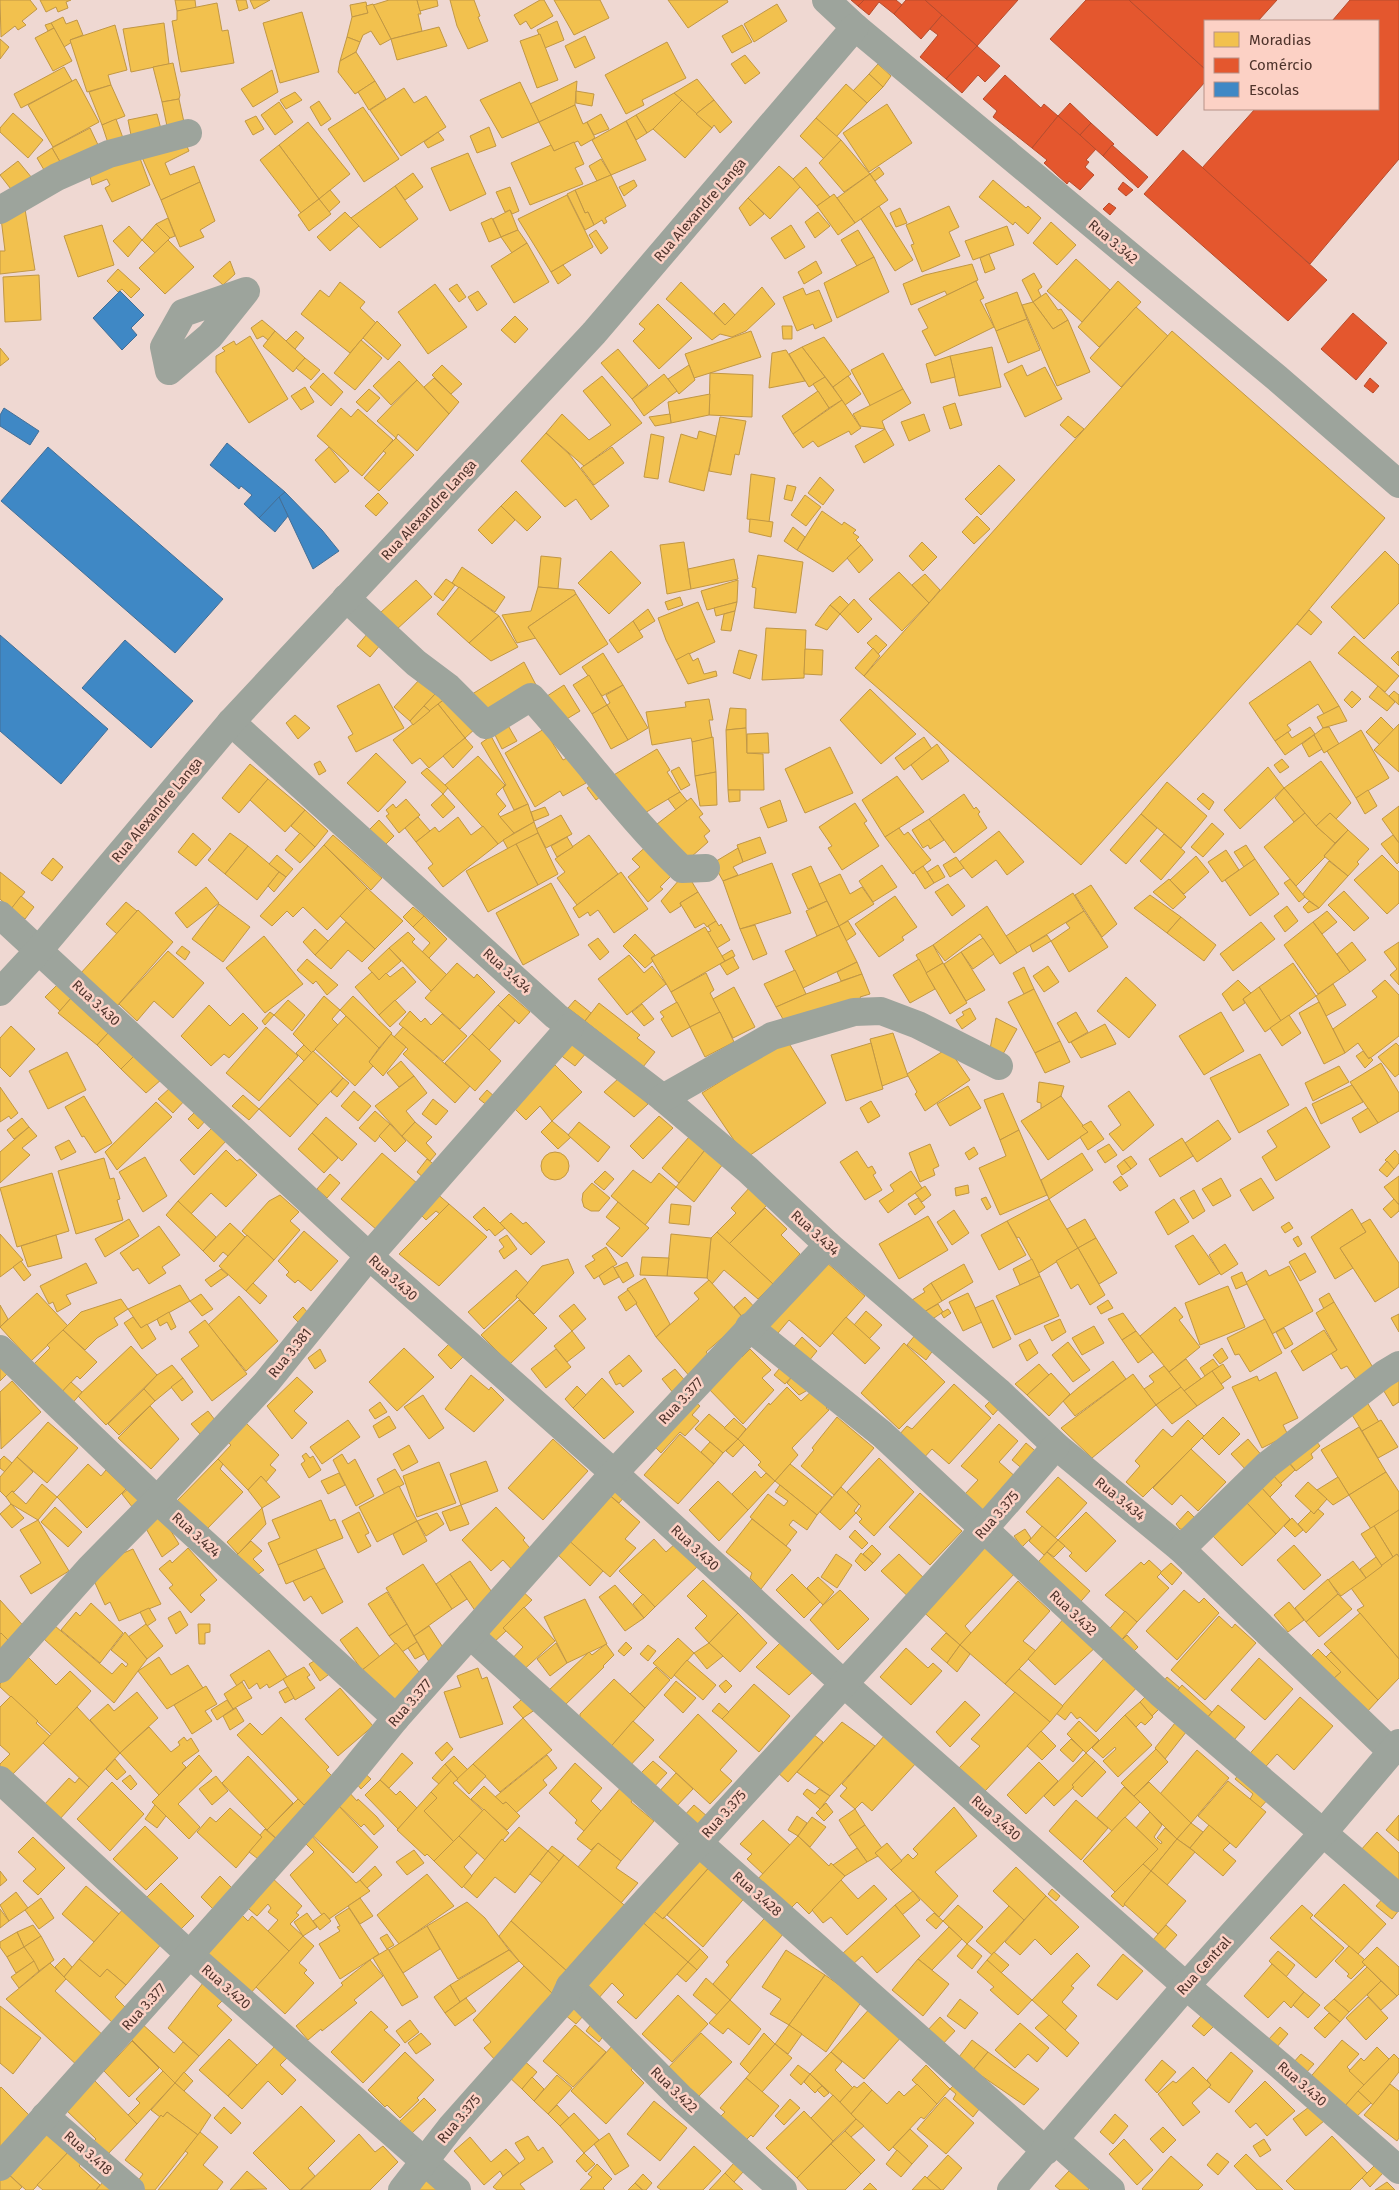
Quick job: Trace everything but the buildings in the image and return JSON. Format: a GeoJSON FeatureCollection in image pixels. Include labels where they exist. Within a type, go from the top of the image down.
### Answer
{"type":"FeatureCollection","features":[{"type":"Feature","properties":{"kind":"street","name":"Rua 3.342"},"geometry":{"type":"LineString","coordinates":[[826,0],[855,27],[1277,378],[1399,484]]}},
{"type":"Feature","properties":{"kind":"street","name":"Rua Alexandre Langa"},"geometry":{"type":"LineString","coordinates":[[0,992],[39,950],[232,722],[594,333],[855,27]]}},
{"type":"Feature","properties":{"kind":"street"},"geometry":{"type":"LineString","coordinates":[[0,210],[57,177],[109,154],[188,133]]}},
{"type":"Feature","properties":{"kind":"street"},"geometry":{"type":"LineString","coordinates":[[346,598],[416,663],[448,687],[486,725],[531,697],[565,734],[654,842],[682,869],[706,868]]}},
{"type":"Feature","properties":{"kind":"street","name":"Rua 3.434"},"geometry":{"type":"LineString","coordinates":[[232,722],[570,1027],[662,1098],[748,1170],[828,1244],[998,1391],[1056,1446],[1182,1549],[1395,1748]]}},
{"type":"Feature","properties":{"kind":"street","name":"Rua 3.430"},"geometry":{"type":"LineString","coordinates":[[0,915],[369,1256],[614,1474],[843,1683],[1186,1986],[1399,2170]]}},
{"type":"Feature","properties":{"kind":"street"},"geometry":{"type":"LineString","coordinates":[[662,1098],[772,1036],[854,1012],[882,1011],[918,1025],[999,1066]]}},
{"type":"Feature","properties":{"kind":"street","name":"Rua 3.381"},"geometry":{"type":"LineString","coordinates":[[0,1668],[90,1568],[157,1500],[266,1383],[369,1256],[570,1027]]}},
{"type":"Feature","properties":{"kind":"street","name":"Rua 3.377"},"geometry":{"type":"LineString","coordinates":[[0,2167],[354,1770],[396,1718],[614,1474],[828,1244]]}},
{"type":"Feature","properties":{"kind":"street","name":"Rua 3.432"},"geometry":{"type":"LineString","coordinates":[[749,1327],[882,1434],[1160,1693],[1399,1898]]}},
{"type":"Feature","properties":{"kind":"street","name":"Rua 3.424"},"geometry":{"type":"LineString","coordinates":[[0,1349],[157,1500],[396,1718]]}},
{"type":"Feature","properties":{"kind":"street"},"geometry":{"type":"LineString","coordinates":[[1182,1549],[1267,1465],[1384,1374],[1399,1365]]}},
{"type":"Feature","properties":{"kind":"street","name":"Rua 3.375"},"geometry":{"type":"LineString","coordinates":[[402,2190],[451,2127],[563,2001],[570,1986],[698,1842],[984,1530],[1056,1446]]}},
{"type":"Feature","properties":{"kind":"street","name":"Rua 3.428"},"geometry":{"type":"LineString","coordinates":[[470,1635],[698,1842],[1051,2145],[1111,2190]]}},
{"type":"Feature","properties":{"kind":"street","name":"Rua Central"},"geometry":{"type":"LineString","coordinates":[[1011,2190],[1186,1986],[1323,1833],[1395,1748]]}},
{"type":"Feature","properties":{"kind":"street","name":"Rua 3.420"},"geometry":{"type":"LineString","coordinates":[[0,1780],[190,1955],[457,2190]]}},
{"type":"Feature","properties":{"kind":"street","name":"Rua 3.422"},"geometry":{"type":"LineString","coordinates":[[570,1986],[682,2099],[783,2190]]}},
{"type":"Feature","properties":{"kind":"street","name":"Rua 3.418"},"geometry":{"type":"LineString","coordinates":[[45,2116],[131,2190]]}}]}
